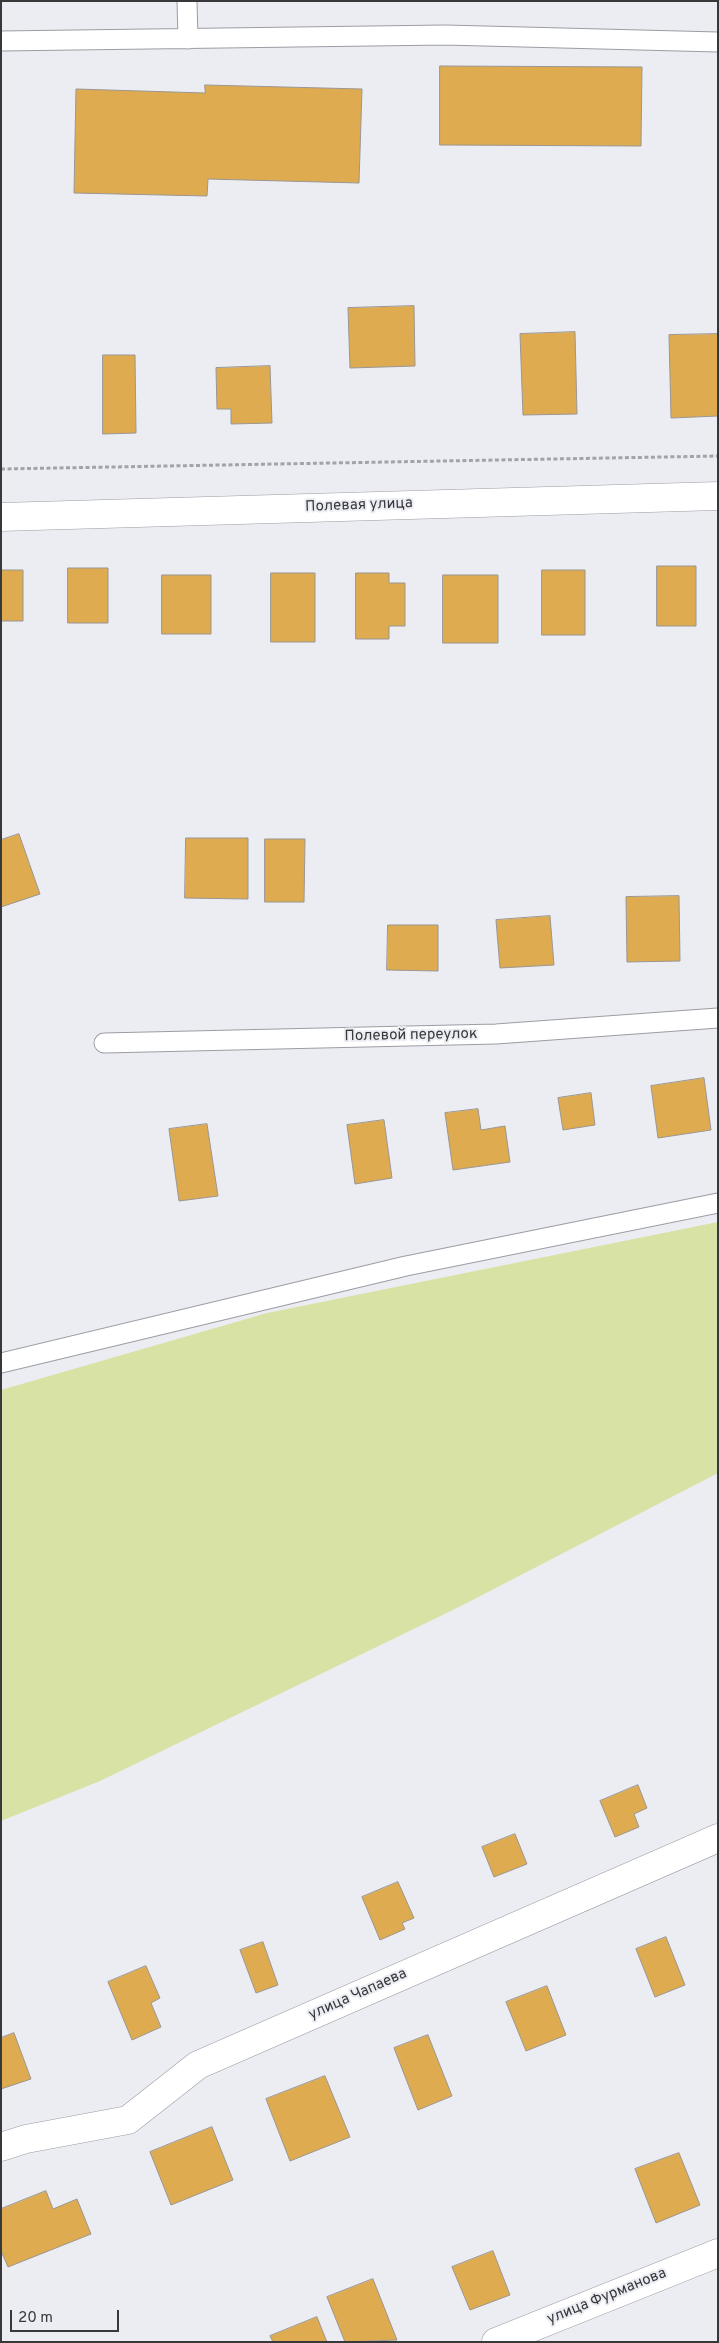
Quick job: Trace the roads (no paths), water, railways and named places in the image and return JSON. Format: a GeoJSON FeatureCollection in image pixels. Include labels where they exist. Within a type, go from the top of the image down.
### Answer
{"type":"FeatureCollection","features":[{"type":"Feature","properties":{"kind":"street","name":"Полевая улица"},"geometry":{"type":"LineString","coordinates":[[1,517],[718,496]]}},
{"type":"Feature","properties":{"kind":"street","name":"улица Чапаева"},"geometry":{"type":"LineString","coordinates":[[1,2147],[26,2139],[128,2120],[198,2065],[718,1838]]}},
{"type":"Feature","properties":{"kind":"street","name":"улица Фурманова"},"geometry":{"type":"LineString","coordinates":[[496,2342],[718,2253]]}},
{"type":"Feature","properties":{"kind":"lane"},"geometry":{"type":"LineString","coordinates":[[187,1],[188,38]]}},
{"type":"Feature","properties":{"kind":"lane"},"geometry":{"type":"LineString","coordinates":[[1,41],[445,35],[718,42]]}},
{"type":"Feature","properties":{"kind":"lane","name":"Полевой переулок"},"geometry":{"type":"LineString","coordinates":[[104,1043],[496,1034],[718,1018]]}},
{"type":"Feature","properties":{"kind":"lane"},"geometry":{"type":"LineString","coordinates":[[1,1363],[406,1266],[718,1203]]}}]}
